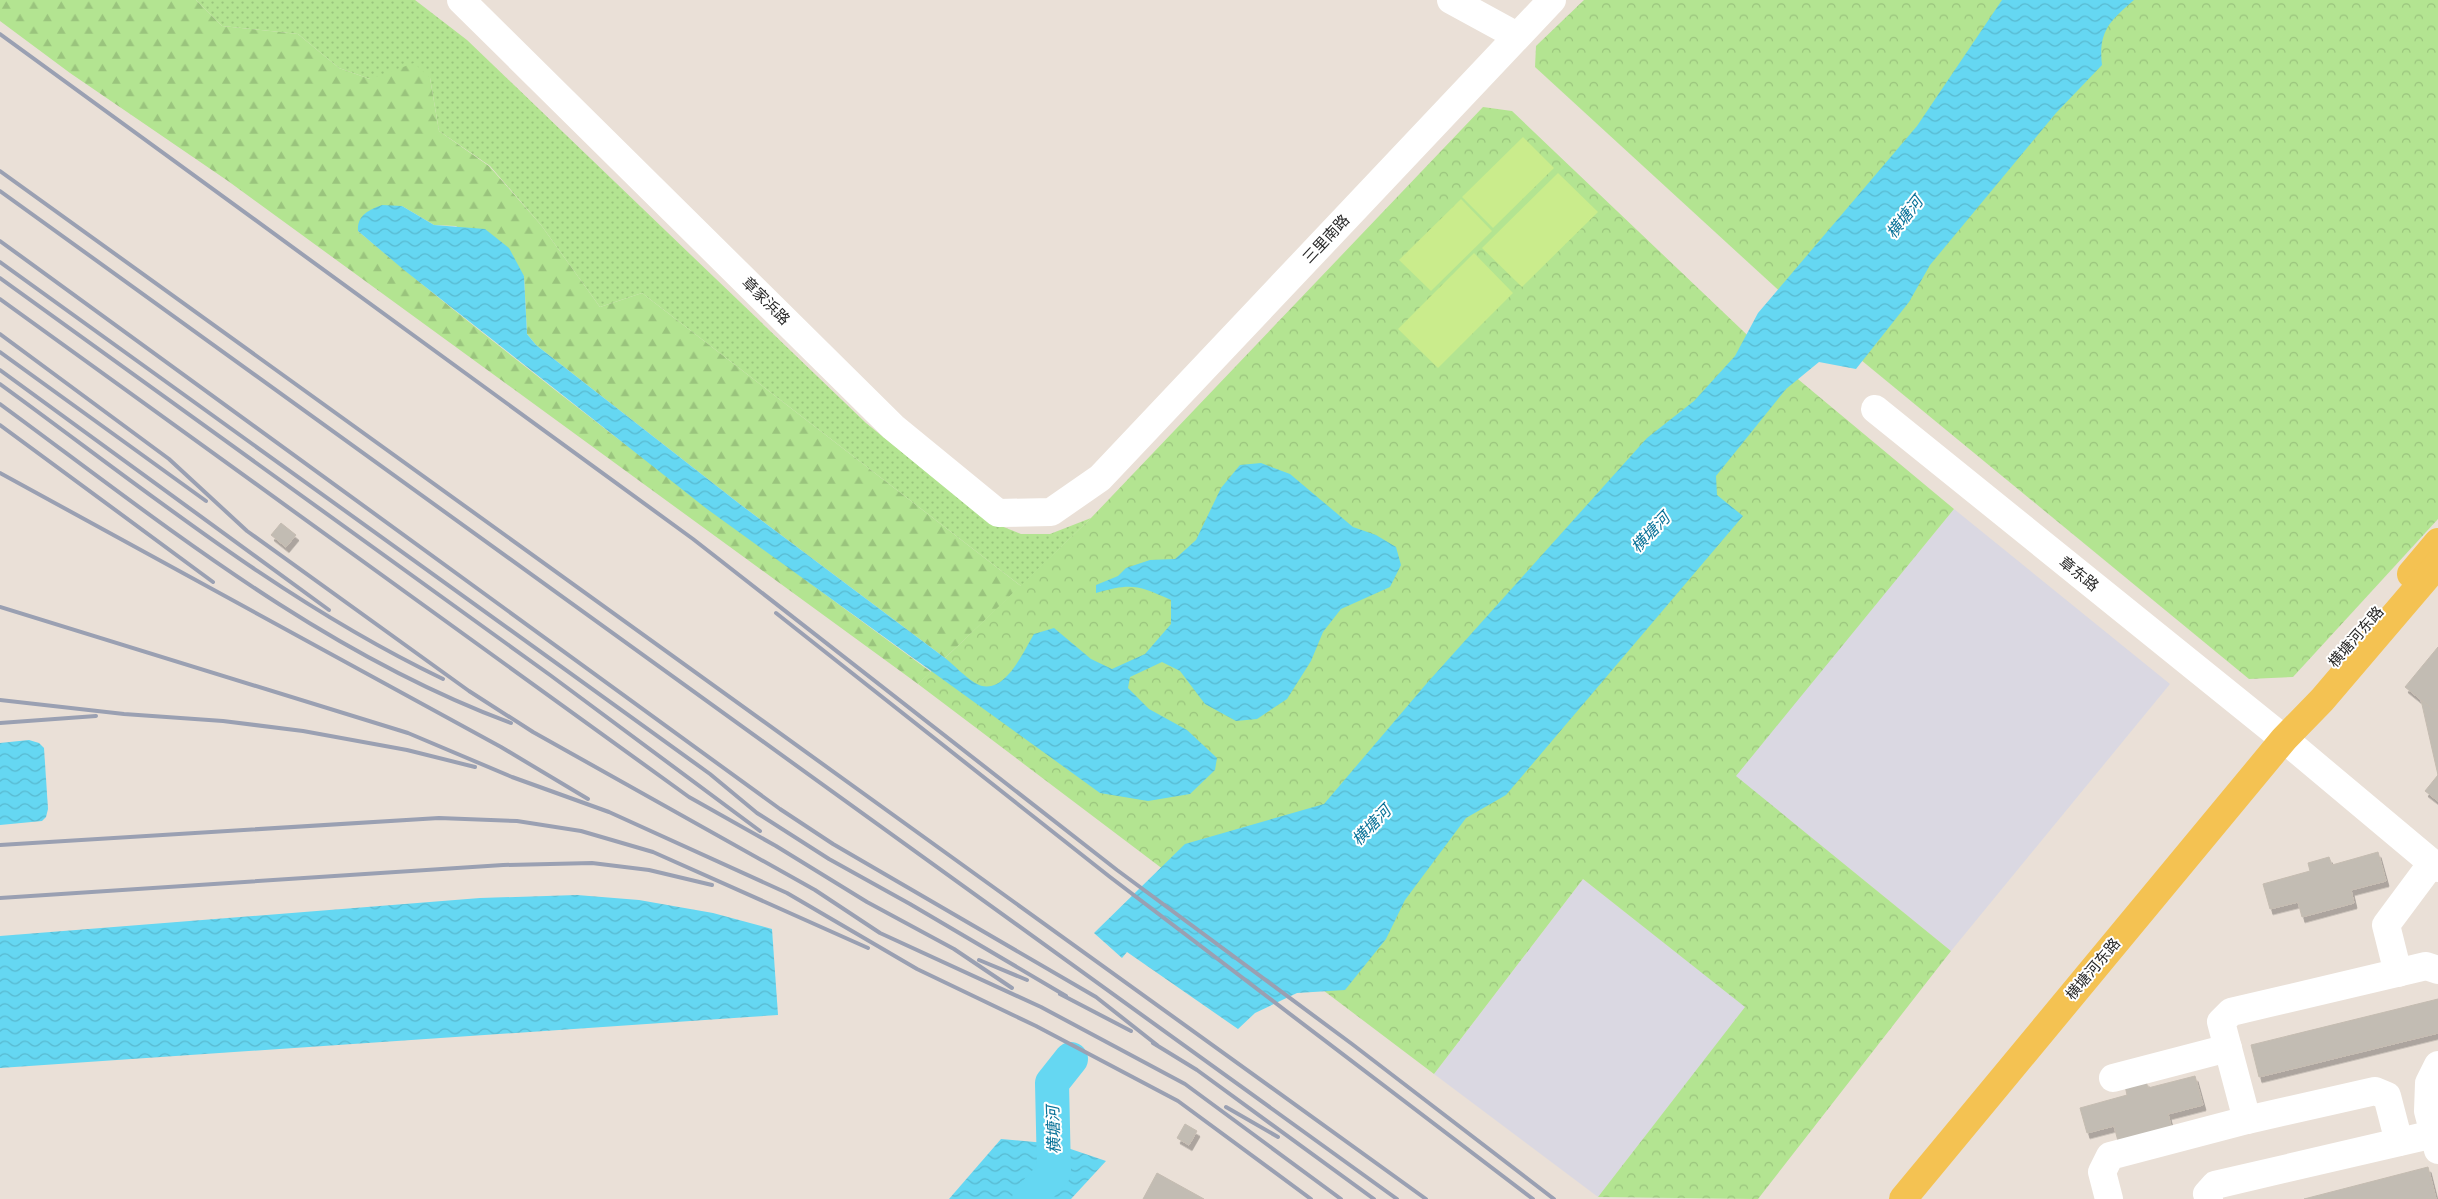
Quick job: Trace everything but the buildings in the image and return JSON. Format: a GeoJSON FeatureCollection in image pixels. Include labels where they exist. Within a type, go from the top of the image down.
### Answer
{"type":"FeatureCollection","features":[{"type":"Feature","properties":{"kind":"main road","name":"横塘河东路"},"geometry":{"type":"LineString","coordinates":[[2284,739],[2310,691],[2438,542]]}},
{"type":"Feature","properties":{"kind":"main road","name":"横塘河东路"},"geometry":{"type":"LineString","coordinates":[[1903,1199],[2284,739],[2322,700],[2438,564]]}},
{"type":"Feature","properties":{"kind":"street","name":"章家浜路"},"geometry":{"type":"LineString","coordinates":[[461,0],[893,427],[998,513],[1051,512],[1100,478]]}},
{"type":"Feature","properties":{"kind":"street"},"geometry":{"type":"LineString","coordinates":[[1451,0],[1517,36]]}},
{"type":"Feature","properties":{"kind":"street","name":"三里南路"},"geometry":{"type":"LineString","coordinates":[[1100,478],[1552,0]]}},
{"type":"Feature","properties":{"kind":"street","name":"章东路"},"geometry":{"type":"LineString","coordinates":[[1875,408],[2284,739],[2435,866]]}},
{"type":"Feature","properties":{"kind":"street"},"geometry":{"type":"LineString","coordinates":[[2398,973],[2386,925],[2435,866]]}},
{"type":"Feature","properties":{"kind":"street"},"geometry":{"type":"LineString","coordinates":[[2247,1120],[2221,1022],[2231,1012],[2426,966],[2438,970]]}},
{"type":"Feature","properties":{"kind":"street"},"geometry":{"type":"LineString","coordinates":[[2113,1078],[2228,1048]]}},
{"type":"Feature","properties":{"kind":"street"},"geometry":{"type":"LineString","coordinates":[[2209,1199],[2208,1194],[2215,1185],[2399,1142],[2436,1142],[2428,1111],[2429,1083],[2438,1065]]}},
{"type":"Feature","properties":{"kind":"street"},"geometry":{"type":"LineString","coordinates":[[2109,1199],[2102,1172],[2110,1156],[2247,1120],[2375,1091],[2386,1096],[2399,1142]]}},
{"type":"Feature","properties":{"kind":"shaded area"},"geometry":{"type":"Polygon","coordinates":[[[1954,509],[2170,684],[1951,951],[1735,776],[1954,509]]]}},
{"type":"Feature","properties":{"kind":"shaded area"},"geometry":{"type":"Polygon","coordinates":[[[1583,879],[1746,1007],[1598,1197],[1434,1074],[1583,879]]]}},
{"type":"Feature","properties":{"kind":"green space"},"geometry":{"type":"Polygon","coordinates":[[[0,0],[196,0],[222,26],[298,34],[339,68],[370,79],[414,63],[430,78],[439,131],[489,166],[541,225],[600,307],[642,293],[1021,586],[945,658],[741,505],[536,345],[527,334],[524,276],[456,226],[434,225],[402,206],[358,231],[569,401],[931,672],[918,684],[228,181],[70,73],[0,21],[0,0]]]}},
{"type":"Feature","properties":{"kind":"green space"},"geometry":{"type":"Polygon","coordinates":[[[196,0],[415,0],[467,40],[866,423],[986,520],[1021,534],[1050,534],[1091,518],[1021,586],[642,293],[600,307],[541,225],[490,166],[439,131],[430,78],[370,79],[339,68],[298,34],[222,26],[196,0]]]}},
{"type":"Feature","properties":{"kind":"green space"},"geometry":{"type":"Polygon","coordinates":[[[1584,0],[2438,0],[2438,519],[2293,677],[2249,679],[1799,309],[1535,67],[1536,46],[1584,0]]]}},
{"type":"Feature","properties":{"kind":"green space"},"geometry":{"type":"Polygon","coordinates":[[[1483,107],[1512,111],[1763,350],[1954,509],[1736,776],[1951,951],[1758,1199],[1598,1197],[1745,1007],[1583,879],[1434,1074],[918,684],[1091,518],[1483,107]]]}},
{"type":"Feature","properties":{"kind":"green space"},"geometry":{"type":"Polygon","coordinates":[[[1523,137],[1554,168],[1493,228],[1462,197],[1523,137]]]}},
{"type":"Feature","properties":{"kind":"green space"},"geometry":{"type":"Polygon","coordinates":[[[1558,173],[1598,212],[1522,287],[1482,248],[1558,173]]]}},
{"type":"Feature","properties":{"kind":"green space"},"geometry":{"type":"Polygon","coordinates":[[[1461,199],[1492,231],[1431,291],[1399,260],[1461,199]]]}},
{"type":"Feature","properties":{"kind":"green space"},"geometry":{"type":"Polygon","coordinates":[[[1474,253],[1513,293],[1438,368],[1398,329],[1474,253]]]}},
{"type":"Feature","properties":{"kind":"water"},"geometry":{"type":"Polygon","coordinates":[[[2002,0],[2134,0],[2112,21],[2104,35],[2101,53],[2102,65],[2056,113],[1930,265],[1909,302],[1856,369],[1819,362],[1786,389],[1716,476],[1717,495],[1743,516],[1506,795],[1466,818],[1405,900],[1386,939],[1345,990],[1297,993],[1255,1013],[1238,1029],[1127,952],[1122,958],[1094,933],[1185,844],[1324,804],[1427,683],[1647,438],[1694,401],[1735,356],[1758,313],[1917,126],[2002,0]]]}},
{"type":"Feature","properties":{"kind":"water"},"geometry":{"type":"Polygon","coordinates":[[[382,205],[402,206],[434,225],[485,229],[509,248],[524,276],[527,334],[536,345],[741,505],[945,658],[975,683],[985,687],[1003,680],[1011,672],[1034,634],[1054,628],[1091,659],[1112,669],[1145,654],[1171,624],[1171,600],[1150,591],[1134,587],[1118,588],[1096,593],[1096,585],[1118,576],[1126,568],[1150,560],[1175,559],[1196,540],[1221,488],[1240,465],[1261,463],[1290,474],[1353,527],[1376,535],[1396,547],[1401,565],[1390,587],[1341,609],[1323,632],[1311,661],[1287,699],[1257,719],[1236,721],[1205,704],[1180,671],[1162,662],[1130,677],[1128,688],[1149,709],[1187,730],[1217,758],[1215,770],[1190,794],[1148,801],[1100,793],[707,509],[404,270],[358,231],[359,221],[362,217],[368,211],[382,205]]]}},
{"type":"Feature","properties":{"kind":"water"},"geometry":{"type":"Polygon","coordinates":[[[29,740],[39,743],[44,748],[48,809],[46,817],[42,821],[0,825],[0,743],[29,740]]]}},
{"type":"Feature","properties":{"kind":"water"},"geometry":{"type":"Polygon","coordinates":[[[577,895],[639,900],[713,913],[772,929],[778,1015],[0,1068],[0,936],[480,898],[577,895]]]}},
{"type":"Feature","properties":{"kind":"water"},"geometry":{"type":"Polygon","coordinates":[[[1001,1139],[1056,1144],[1106,1161],[1071,1199],[949,1199],[1001,1139]]]}},
{"type":"Feature","properties":{"kind":"waterway","name":"横塘河"},"geometry":{"type":"LineString","coordinates":[[1029,1199],[1054,1172],[1052,1083],[1071,1059]]}},
{"type":"Feature","properties":{"kind":"railway"},"geometry":{"type":"LineString","coordinates":[[0,34],[693,539],[1117,870],[1352,1044],[1554,1199]]}},
{"type":"Feature","properties":{"kind":"railway"},"geometry":{"type":"LineString","coordinates":[[0,171],[1426,1199]]}},
{"type":"Feature","properties":{"kind":"railway"},"geometry":{"type":"LineString","coordinates":[[0,191],[1397,1199]]}},
{"type":"Feature","properties":{"kind":"railway"},"geometry":{"type":"LineString","coordinates":[[0,241],[780,809],[833,844],[1096,997],[1157,1045]]}},
{"type":"Feature","properties":{"kind":"railway"},"geometry":{"type":"LineString","coordinates":[[0,262],[710,774],[757,813],[829,859],[910,904],[1066,996]]}},
{"type":"Feature","properties":{"kind":"railway"},"geometry":{"type":"LineString","coordinates":[[0,278],[550,675],[760,831]]}},
{"type":"Feature","properties":{"kind":"railway"},"geometry":{"type":"LineString","coordinates":[[0,299],[689,797],[776,846],[867,902],[954,949],[1012,988]]}},
{"type":"Feature","properties":{"kind":"railway"},"geometry":{"type":"LineString","coordinates":[[0,334],[169,459],[247,531],[469,691],[533,732],[815,890],[880,933],[1041,1007],[1185,1084],[1341,1199]]}},
{"type":"Feature","properties":{"kind":"railway"},"geometry":{"type":"LineString","coordinates":[[0,352],[206,501]]}},
{"type":"Feature","properties":{"kind":"railway"},"geometry":{"type":"LineString","coordinates":[[0,370],[329,610]]}},
{"type":"Feature","properties":{"kind":"railway"},"geometry":{"type":"LineString","coordinates":[[0,384],[161,503],[270,579],[326,615],[443,679]]}},
{"type":"Feature","properties":{"kind":"railway"},"geometry":{"type":"LineString","coordinates":[[0,404],[183,539],[245,582],[308,622],[373,660],[441,694],[511,723]]}},
{"type":"Feature","properties":{"kind":"railway"},"geometry":{"type":"LineString","coordinates":[[0,425],[213,582]]}},
{"type":"Feature","properties":{"kind":"railway"},"geometry":{"type":"LineString","coordinates":[[0,473],[501,747],[588,799]]}},
{"type":"Feature","properties":{"kind":"railway"},"geometry":{"type":"LineString","coordinates":[[0,607],[408,733],[512,777],[609,812],[787,893],[917,969],[1036,1026],[1178,1101],[1311,1199]]}},
{"type":"Feature","properties":{"kind":"railway"},"geometry":{"type":"LineString","coordinates":[[776,613],[1110,877],[1533,1199]]}},
{"type":"Feature","properties":{"kind":"railway"},"geometry":{"type":"LineString","coordinates":[[0,700],[124,714],[223,721],[303,731],[407,750],[475,767]]}},
{"type":"Feature","properties":{"kind":"railway"},"geometry":{"type":"LineString","coordinates":[[0,723],[96,716]]}},
{"type":"Feature","properties":{"kind":"railway"},"geometry":{"type":"LineString","coordinates":[[0,845],[439,818],[517,821],[581,831],[653,852],[868,948]]}},
{"type":"Feature","properties":{"kind":"railway"},"geometry":{"type":"LineString","coordinates":[[0,898],[503,865],[592,863],[649,870],[712,885]]}},
{"type":"Feature","properties":{"kind":"railway"},"geometry":{"type":"LineString","coordinates":[[979,960],[1027,980]]}},
{"type":"Feature","properties":{"kind":"railway"},"geometry":{"type":"LineString","coordinates":[[1060,994],[1131,1031]]}},
{"type":"Feature","properties":{"kind":"railway"},"geometry":{"type":"LineString","coordinates":[[1153,1043],[1197,1070],[1374,1199]]}},
{"type":"Feature","properties":{"kind":"railway"},"geometry":{"type":"LineString","coordinates":[[1226,1107],[1278,1137]]}}]}
